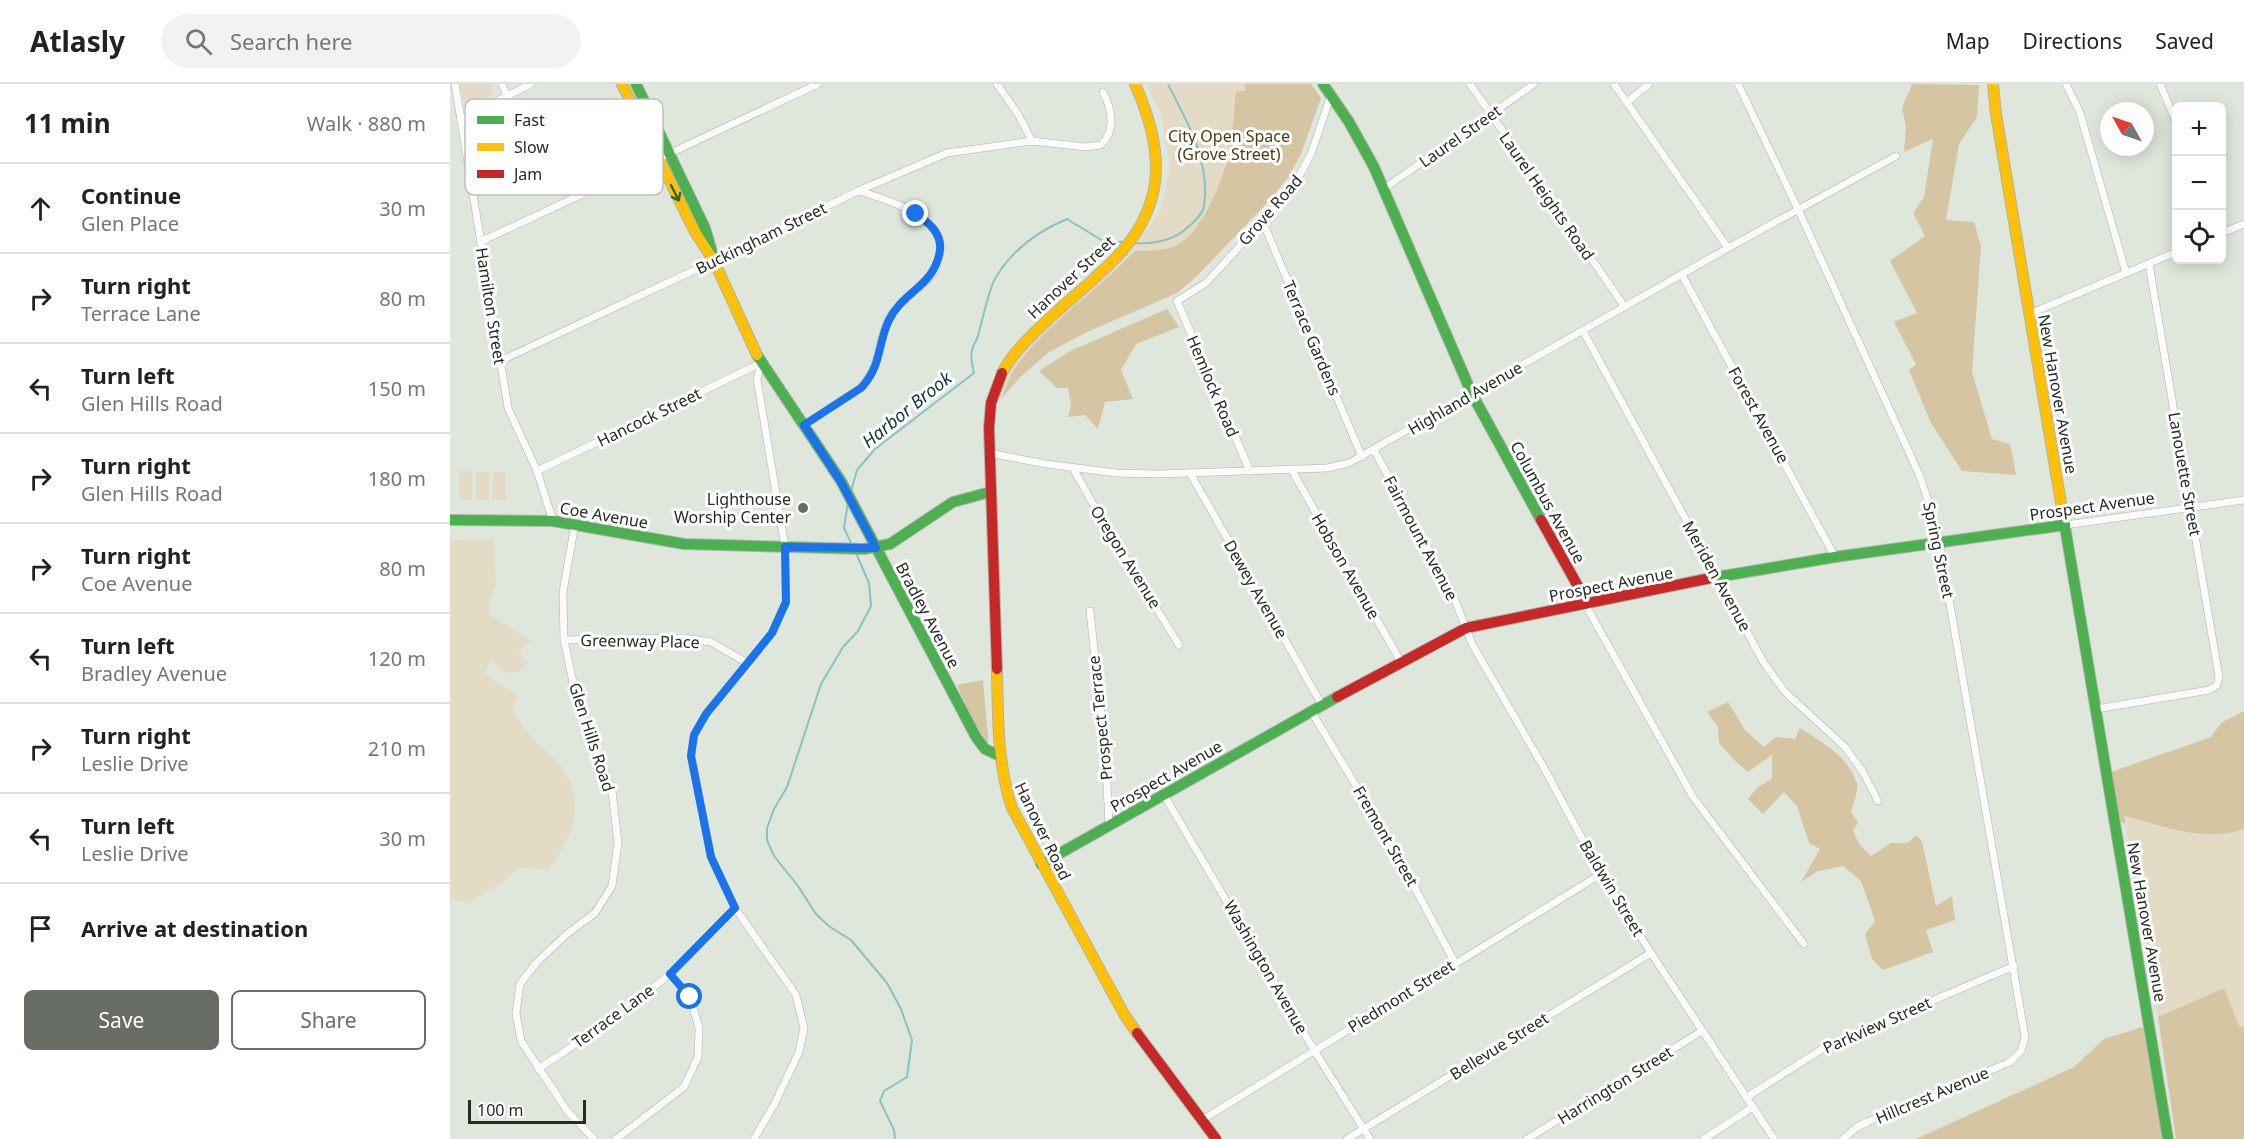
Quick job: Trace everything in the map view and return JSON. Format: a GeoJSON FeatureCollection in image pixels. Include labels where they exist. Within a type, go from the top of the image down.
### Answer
{"type":"FeatureCollection","features":[{"type":"Feature","properties":{"kind":"street","name":"Hamilton Street"},"geometry":{"type":"LineString","coordinates":[[455,84],[465,145]]}},
{"type":"Feature","properties":{"kind":"street"},"geometry":{"type":"LineString","coordinates":[[502,84],[507,96]]}},
{"type":"Feature","properties":{"kind":"street"},"geometry":{"type":"LineString","coordinates":[[501,99],[531,84]]}},
{"type":"Feature","properties":{"kind":"street","name":"Bradley Avenue"},"geometry":{"type":"LineString","coordinates":[[622,84],[629,99]]}},
{"type":"Feature","properties":{"kind":"street","name":"Bradley Avenue"},"geometry":{"type":"LineString","coordinates":[[636,84],[643,99]]}},
{"type":"Feature","properties":{"kind":"street"},"geometry":{"type":"LineString","coordinates":[[663,155],[818,84]]}},
{"type":"Feature","properties":{"kind":"street"},"geometry":{"type":"LineString","coordinates":[[997,84],[1018,114],[1032,141]]}},
{"type":"Feature","properties":{"kind":"street","name":"Hanover Street"},"geometry":{"type":"LineString","coordinates":[[989,453],[992,403],[1003,371],[1012,356],[1036,330],[1123,250],[1142,224],[1154,192],[1158,161],[1154,129],[1135,84]]}},
{"type":"Feature","properties":{"kind":"street","name":"Columbus Avenue"},"geometry":{"type":"LineString","coordinates":[[1323,84],[1363,146],[1385,188],[1472,394],[1579,588],[1585,604],[1693,797],[1804,944]]}},
{"type":"Feature","properties":{"kind":"street","name":"Laurel Heights Road"},"geometry":{"type":"LineString","coordinates":[[1470,84],[1625,307]]}},
{"type":"Feature","properties":{"kind":"street","name":"Laurel Street"},"geometry":{"type":"LineString","coordinates":[[1385,188],[1534,84]]}},
{"type":"Feature","properties":{"kind":"street"},"geometry":{"type":"LineString","coordinates":[[1614,84],[1728,248]]}},
{"type":"Feature","properties":{"kind":"street"},"geometry":{"type":"LineString","coordinates":[[1627,102],[1649,84]]}},
{"type":"Feature","properties":{"kind":"street","name":"Spring Street"},"geometry":{"type":"LineString","coordinates":[[1738,84],[1798,209],[1919,474],[1933,515],[2014,966],[2025,1037],[2021,1051]]}},
{"type":"Feature","properties":{"kind":"street","name":"New Hanover Avenue"},"geometry":{"type":"LineString","coordinates":[[1993,84],[2029,314],[2168,1139]]}},
{"type":"Feature","properties":{"kind":"street"},"geometry":{"type":"LineString","coordinates":[[2066,84],[2080,113],[2127,273]]}},
{"type":"Feature","properties":{"kind":"street"},"geometry":{"type":"LineString","coordinates":[[2160,84],[2172,112]]}},
{"type":"Feature","properties":{"kind":"street","name":"Buckingham Street"},"geometry":{"type":"LineString","coordinates":[[500,361],[858,191],[947,153],[1032,141],[1086,147],[1101,145],[1108,136],[1111,123],[1110,106],[1103,92]]}},
{"type":"Feature","properties":{"kind":"street","name":"Grove Road"},"geometry":{"type":"LineString","coordinates":[[1177,301],[1206,283],[1293,188],[1303,172],[1331,95]]}},
{"type":"Feature","properties":{"kind":"street"},"geometry":{"type":"LineString","coordinates":[[461,119],[465,117]]}},
{"type":"Feature","properties":{"kind":"street","name":"Bradley Avenue"},"geometry":{"type":"LineString","coordinates":[[663,140],[705,228],[714,261]]}},
{"type":"Feature","properties":{"kind":"street","name":"Highland Avenue"},"geometry":{"type":"LineString","coordinates":[[989,453],[1116,473],[1190,473],[1338,466],[1362,457],[1582,330],[1896,156]]}},
{"type":"Feature","properties":{"kind":"street","name":"Bradley Avenue"},"geometry":{"type":"LineString","coordinates":[[663,170],[695,232],[714,261],[761,363],[830,462],[976,737],[985,749],[999,756]]}},
{"type":"Feature","properties":{"kind":"street"},"geometry":{"type":"LineString","coordinates":[[804,425],[861,388],[867,381],[879,358],[889,320],[894,311],[931,276],[939,258],[940,246],[937,236],[926,221],[899,205],[858,191]]}},
{"type":"Feature","properties":{"kind":"street","name":"Hamilton Street"},"geometry":{"type":"LineString","coordinates":[[473,195],[508,408],[537,471],[553,521]]}},
{"type":"Feature","properties":{"kind":"street"},"geometry":{"type":"LineString","coordinates":[[480,242],[579,195]]}},
{"type":"Feature","properties":{"kind":"street","name":"Terrace Gardens"},"geometry":{"type":"LineString","coordinates":[[1262,220],[1362,457]]}},
{"type":"Feature","properties":{"kind":"street"},"geometry":{"type":"LineString","coordinates":[[2226,230],[2244,224]]}},
{"type":"Feature","properties":{"kind":"street"},"geometry":{"type":"LineString","coordinates":[[2029,314],[2172,254]]}},
{"type":"Feature","properties":{"kind":"street","name":"Lanouette Street"},"geometry":{"type":"LineString","coordinates":[[2096,709],[2209,690],[2217,685],[2219,676],[2149,264]]}},
{"type":"Feature","properties":{"kind":"street","name":"Forest Avenue"},"geometry":{"type":"LineString","coordinates":[[1682,275],[1835,556]]}},
{"type":"Feature","properties":{"kind":"street","name":"Hemlock Road"},"geometry":{"type":"LineString","coordinates":[[1177,301],[1250,471]]}},
{"type":"Feature","properties":{"kind":"street","name":"Meriden Avenue"},"geometry":{"type":"LineString","coordinates":[[1582,330],[1773,677],[1785,692],[1845,747],[1863,772],[1878,801]]}},
{"type":"Feature","properties":{"kind":"street"},"geometry":{"type":"LineString","coordinates":[[754,1139],[774,1106],[798,1052],[804,1028],[796,995],[735,908],[711,857],[691,756],[694,735],[706,714],[772,633],[786,602],[785,547],[757,379],[761,363]]}},
{"type":"Feature","properties":{"kind":"street","name":"Hancock Street"},"geometry":{"type":"LineString","coordinates":[[537,471],[761,363]]}},
{"type":"Feature","properties":{"kind":"street","name":"Fairmount Avenue"},"geometry":{"type":"LineString","coordinates":[[1374,450],[1453,596],[1466,628]]}},
{"type":"Feature","properties":{"kind":"street","name":"Hanover Road"},"geometry":{"type":"LineString","coordinates":[[989,453],[999,756],[1009,802],[1124,1014],[1216,1139]]}},
{"type":"Feature","properties":{"kind":"street","name":"Oregon Avenue"},"geometry":{"type":"LineString","coordinates":[[1073,468],[1102,520],[1179,645]]}},
{"type":"Feature","properties":{"kind":"street","name":"Hobson Avenue"},"geometry":{"type":"LineString","coordinates":[[1291,469],[1401,662]]}},
{"type":"Feature","properties":{"kind":"street","name":"Dewey Avenue"},"geometry":{"type":"LineString","coordinates":[[1190,473],[1322,705]]}},
{"type":"Feature","properties":{"kind":"street","name":"Coe Avenue"},"geometry":{"type":"LineString","coordinates":[[450,520],[553,521],[684,544],[864,549],[876,548],[894,541],[953,502],[970,495],[990,492]]}},
{"type":"Feature","properties":{"kind":"street","name":"Prospect Avenue"},"geometry":{"type":"LineString","coordinates":[[1041,864],[1311,711],[1466,628],[1835,556],[2244,500]]}},
{"type":"Feature","properties":{"kind":"street","name":"Glen Hills Road"},"geometry":{"type":"LineString","coordinates":[[575,524],[563,592],[564,640],[577,701],[612,791],[618,843],[612,886],[595,913],[567,934],[537,962],[520,984],[516,1013],[521,1041],[538,1069],[568,1112],[594,1139]]}},
{"type":"Feature","properties":{"kind":"street","name":"Prospect Terrace"},"geometry":{"type":"LineString","coordinates":[[1090,611],[1105,753],[1109,826]]}},
{"type":"Feature","properties":{"kind":"street","name":"Baldwin Street"},"geometry":{"type":"LineString","coordinates":[[1466,628],[1476,651],[1543,766],[1601,874],[1774,1139]]}},
{"type":"Feature","properties":{"kind":"street","name":"Greenway Place"},"geometry":{"type":"LineString","coordinates":[[564,640],[684,638],[711,642],[747,663]]}},
{"type":"Feature","properties":{"kind":"street","name":"Fremont Street"},"geometry":{"type":"LineString","coordinates":[[1311,711],[1393,847],[1455,963]]}},
{"type":"Feature","properties":{"kind":"street","name":"Washington Avenue"},"geometry":{"type":"LineString","coordinates":[[1164,795],[1314,1050],[1370,1139]]}},
{"type":"Feature","properties":{"kind":"street","name":"Piedmont Street"},"geometry":{"type":"LineString","coordinates":[[1202,1120],[1601,874]]}},
{"type":"Feature","properties":{"kind":"street","name":"Terrace Lane"},"geometry":{"type":"LineString","coordinates":[[538,1069],[615,1018],[670,974],[735,908]]}},
{"type":"Feature","properties":{"kind":"street","name":"Bellevue Street"},"geometry":{"type":"LineString","coordinates":[[1347,1139],[1651,953]]}},
{"type":"Feature","properties":{"kind":"street","name":"Parkview Street"},"geometry":{"type":"LineString","coordinates":[[1747,1097],[1830,1044],[2014,966]]}},
{"type":"Feature","properties":{"kind":"street"},"geometry":{"type":"LineString","coordinates":[[616,1139],[684,1087],[698,1057],[699,1029],[690,997],[670,974]]}},
{"type":"Feature","properties":{"kind":"street","name":"Harrington Street"},"geometry":{"type":"LineString","coordinates":[[1527,1139],[1702,1031]]}},
{"type":"Feature","properties":{"kind":"street","name":"Hillcrest Avenue"},"geometry":{"type":"LineString","coordinates":[[1843,1139],[1867,1122],[2010,1062],[2021,1051]]}},
{"type":"Feature","properties":{"kind":"street"},"geometry":{"type":"LineString","coordinates":[[1704,1139],[1753,1107]]}},
{"type":"Feature","properties":{"kind":"green space"},"geometry":{"type":"Polygon","coordinates":[[[460,84],[493,84],[489,97],[465,99],[464,104],[460,84]]]}},
{"type":"Feature","properties":{"kind":"green space","name":"City Open Space (Grove Street)"},"geometry":{"type":"Polygon","coordinates":[[[1146,84],[1311,84],[1197,276],[1177,293],[1087,332],[1049,352],[1020,377],[1001,399],[995,398],[1006,372],[1025,346],[1132,250],[1161,209],[1170,167],[1161,114],[1146,84]]]}},
{"type":"Feature","properties":{"kind":"green space"},"geometry":{"type":"Polygon","coordinates":[[[459,471],[472,471],[472,500],[459,500],[459,471]]]}},
{"type":"Feature","properties":{"kind":"green space"},"geometry":{"type":"Polygon","coordinates":[[[476,471],[489,472],[489,500],[476,500],[476,471]]]}},
{"type":"Feature","properties":{"kind":"green space"},"geometry":{"type":"Polygon","coordinates":[[[493,472],[506,472],[506,500],[492,500],[493,472]]]}},
{"type":"Feature","properties":{"kind":"green space"},"geometry":{"type":"Polygon","coordinates":[[[450,540],[494,540],[496,586],[490,599],[489,614],[531,641],[519,651],[528,663],[520,671],[504,673],[491,659],[485,674],[518,695],[513,709],[530,735],[563,769],[574,796],[575,809],[570,834],[548,870],[518,868],[502,883],[468,903],[450,900],[450,540]]]}},
{"type":"Feature","properties":{"kind":"green space"},"geometry":{"type":"Polygon","coordinates":[[[2124,816],[2199,834],[2229,833],[2244,829],[2244,1028],[2239,1027],[2223,988],[2158,1017],[2124,816]]]}},
{"type":"Feature","properties":{"kind":"shaded area","name":"City Open Space (Grove Street)"},"geometry":{"type":"Polygon","coordinates":[[[1244,84],[1311,84],[1321,98],[1301,154],[1288,178],[1197,276],[1177,293],[1087,332],[1049,352],[1020,377],[1001,399],[1010,377],[1030,349],[1135,251],[1160,250],[1175,246],[1184,240],[1202,220],[1225,168],[1230,149],[1236,92],[1246,90],[1244,84]]]}},
{"type":"Feature","properties":{"kind":"shaded area"},"geometry":{"type":"Polygon","coordinates":[[[1912,84],[1979,85],[1977,117],[1959,144],[1946,220],[1974,222],[1981,246],[1972,372],[1992,439],[2010,444],[2016,475],[1962,471],[1931,423],[1909,370],[1916,364],[1894,322],[1917,313],[1890,261],[1925,236],[1913,213],[1924,197],[1933,139],[1904,152],[1906,127],[1902,108],[1912,84]]]}},
{"type":"Feature","properties":{"kind":"shaded area"},"geometry":{"type":"Polygon","coordinates":[[[1167,309],[1179,327],[1136,344],[1121,370],[1133,399],[1105,402],[1098,429],[1085,415],[1068,417],[1071,404],[1068,388],[1057,388],[1039,371],[1070,351],[1167,309]]]}},
{"type":"Feature","properties":{"kind":"shaded area"},"geometry":{"type":"Polygon","coordinates":[[[983,680],[988,744],[971,717],[957,685],[983,680]]]}},
{"type":"Feature","properties":{"kind":"shaded area"},"geometry":{"type":"Polygon","coordinates":[[[1728,702],[1745,730],[1764,747],[1776,737],[1795,739],[1800,728],[1841,758],[1853,774],[1857,784],[1851,812],[1858,823],[1853,830],[1859,844],[1871,856],[1891,843],[1907,843],[1917,835],[1922,842],[1936,906],[1952,896],[1955,920],[1926,930],[1933,952],[1883,970],[1872,959],[1865,934],[1875,921],[1861,881],[1843,866],[1818,871],[1801,882],[1820,849],[1809,843],[1797,806],[1784,792],[1763,814],[1748,799],[1758,787],[1772,779],[1772,755],[1748,772],[1719,743],[1718,727],[1707,712],[1728,702]]]}},
{"type":"Feature","properties":{"kind":"shaded area"},"geometry":{"type":"Polygon","coordinates":[[[2244,711],[2244,829],[2229,833],[2199,834],[2125,816],[2125,824],[2120,821],[2111,772],[2211,737],[2221,723],[2244,711]]]}},
{"type":"Feature","properties":{"kind":"shaded area"},"geometry":{"type":"Polygon","coordinates":[[[2224,988],[2239,1026],[2244,1028],[2244,1139],[2176,1139],[2158,1017],[2224,988]]]}},
{"type":"Feature","properties":{"kind":"shaded area"},"geometry":{"type":"Polygon","coordinates":[[[2143,1027],[2163,1139],[1916,1139],[2074,1067],[2104,1039],[2143,1027]]]}},
{"type":"Feature","properties":{"kind":"waterway","name":"Harbor Brook"},"geometry":{"type":"LineString","coordinates":[[1133,243],[1156,242],[1176,236],[1195,221],[1204,207],[1205,181],[1199,152],[1168,84]]}},
{"type":"Feature","properties":{"kind":"waterway","name":"Harbor Brook"},"geometry":{"type":"LineString","coordinates":[[851,491],[857,470],[875,449],[974,373],[972,352],[990,290],[996,277],[1018,250],[1036,235],[1067,219],[1103,241],[1125,242]]}},
{"type":"Feature","properties":{"kind":"waterway","name":"Harbor Brook"},"geometry":{"type":"LineString","coordinates":[[848,502],[844,528],[852,545]]}},
{"type":"Feature","properties":{"kind":"waterway","name":"Harbor Brook"},"geometry":{"type":"LineString","coordinates":[[856,553],[869,583],[871,606],[858,631],[843,647],[821,684],[787,787],[774,809],[767,828],[767,840],[774,856],[798,886],[816,914],[830,927],[851,940],[887,983],[901,1009],[912,1040],[907,1077],[884,1091],[880,1101],[894,1130],[895,1139]]}},
{"type":"Feature","properties":{"kind":"traffic: fast"},"geometry":{"type":"LineString","coordinates":[[636,84],[643,99]]}},
{"type":"Feature","properties":{"kind":"traffic: fast"},"geometry":{"type":"LineString","coordinates":[[1323,84],[1349,122],[1374,167],[1472,394],[1541,520]]}},
{"type":"Feature","properties":{"kind":"traffic: fast"},"geometry":{"type":"LineString","coordinates":[[663,140],[705,228],[712,252]]}},
{"type":"Feature","properties":{"kind":"traffic: fast"},"geometry":{"type":"LineString","coordinates":[[757,355],[841,481],[976,737],[985,749],[1000,756]]}},
{"type":"Feature","properties":{"kind":"traffic: fast"},"geometry":{"type":"LineString","coordinates":[[450,520],[553,521],[684,544],[864,549],[890,544],[953,502],[990,492]]}},
{"type":"Feature","properties":{"kind":"traffic: fast"},"geometry":{"type":"LineString","coordinates":[[2063,515],[2168,1139]]}},
{"type":"Feature","properties":{"kind":"traffic: fast"},"geometry":{"type":"LineString","coordinates":[[1711,578],[1835,557],[2065,525]]}},
{"type":"Feature","properties":{"kind":"traffic: fast"},"geometry":{"type":"LineString","coordinates":[[1041,864],[1337,697]]}},
{"type":"Feature","properties":{"kind":"traffic: slow"},"geometry":{"type":"LineString","coordinates":[[622,84],[629,99]]}},
{"type":"Feature","properties":{"kind":"traffic: slow"},"geometry":{"type":"LineString","coordinates":[[1002,373],[1018,349],[1115,259],[1138,230],[1148,210],[1154,190],[1155,148],[1151,127],[1135,84]]}},
{"type":"Feature","properties":{"kind":"traffic: slow"},"geometry":{"type":"LineString","coordinates":[[1993,84],[1996,114],[2063,515]]}},
{"type":"Feature","properties":{"kind":"traffic: slow"},"geometry":{"type":"LineString","coordinates":[[663,167],[695,232],[714,261],[757,355]]}},
{"type":"Feature","properties":{"kind":"traffic: slow"},"geometry":{"type":"LineString","coordinates":[[997,669],[1001,757],[1012,808],[1124,1014],[1137,1033]]}},
{"type":"Feature","properties":{"kind":"traffic: jam"},"geometry":{"type":"LineString","coordinates":[[997,669],[989,428],[991,403],[1002,373]]}},
{"type":"Feature","properties":{"kind":"traffic: jam"},"geometry":{"type":"LineString","coordinates":[[1541,520],[1579,588],[1585,604]]}},
{"type":"Feature","properties":{"kind":"traffic: jam"},"geometry":{"type":"LineString","coordinates":[[1337,697],[1466,628],[1711,578]]}},
{"type":"Feature","properties":{"kind":"traffic: jam"},"geometry":{"type":"LineString","coordinates":[[1137,1033],[1216,1139]]}},
{"type":"Feature","properties":{"kind":"place","name":"Lighthouse Worship Center"},"geometry":{"type":"Point","coordinates":[803,508]}},
{"type":"Feature","properties":{"kind":"route"},"geometry":{"type":"LineString","coordinates":[[690,997],[670,974],[735,908],[711,857],[691,756],[694,735],[706,714],[772,633],[786,602],[785,547],[876,548],[830,462],[804,425],[861,388],[867,381],[879,358],[885,328],[894,311],[936,269],[940,246],[937,236],[933,228],[916,214]]}}]}
